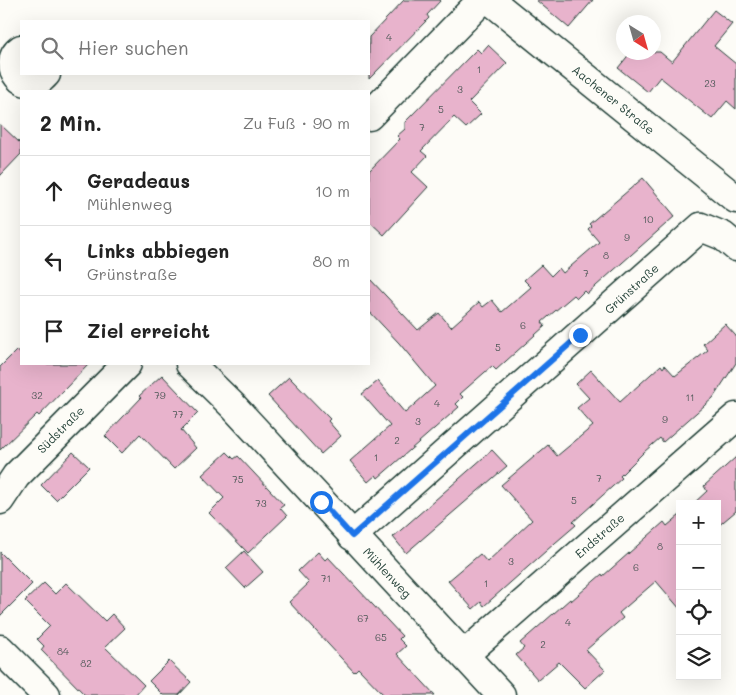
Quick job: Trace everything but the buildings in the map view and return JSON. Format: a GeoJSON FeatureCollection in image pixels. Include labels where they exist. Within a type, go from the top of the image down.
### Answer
{"type":"FeatureCollection","features":[{"type":"Feature","properties":{"kind":"street"},"geometry":{"type":"LineString","coordinates":[[370,115],[482,0]]}},
{"type":"Feature","properties":{"kind":"street","name":"Aachener Straße"},"geometry":{"type":"LineString","coordinates":[[490,0],[736,200]]}},
{"type":"Feature","properties":{"kind":"street"},"geometry":{"type":"LineString","coordinates":[[12,54],[14,73],[19,79],[33,83],[45,75]]}},
{"type":"Feature","properties":{"kind":"street","name":"Grünstraße"},"geometry":{"type":"LineString","coordinates":[[352,536],[701,228],[724,236],[736,247]]}},
{"type":"Feature","properties":{"kind":"street","name":"Südstraße"},"geometry":{"type":"LineString","coordinates":[[0,500],[16,476],[126,365]]}},
{"type":"Feature","properties":{"kind":"street","name":"Mühlenweg"},"geometry":{"type":"LineString","coordinates":[[191,365],[233,406],[501,695]]}},
{"type":"Feature","properties":{"kind":"street","name":"Endstraße"},"geometry":{"type":"LineString","coordinates":[[464,655],[736,417]]}},
{"type":"Feature","properties":{"kind":"street"},"geometry":{"type":"LineString","coordinates":[[0,650],[46,695]]}},
{"type":"Feature","properties":{"kind":"route"},"geometry":{"type":"LineString","coordinates":[[321,502],[352,536],[580,335]]}}]}
